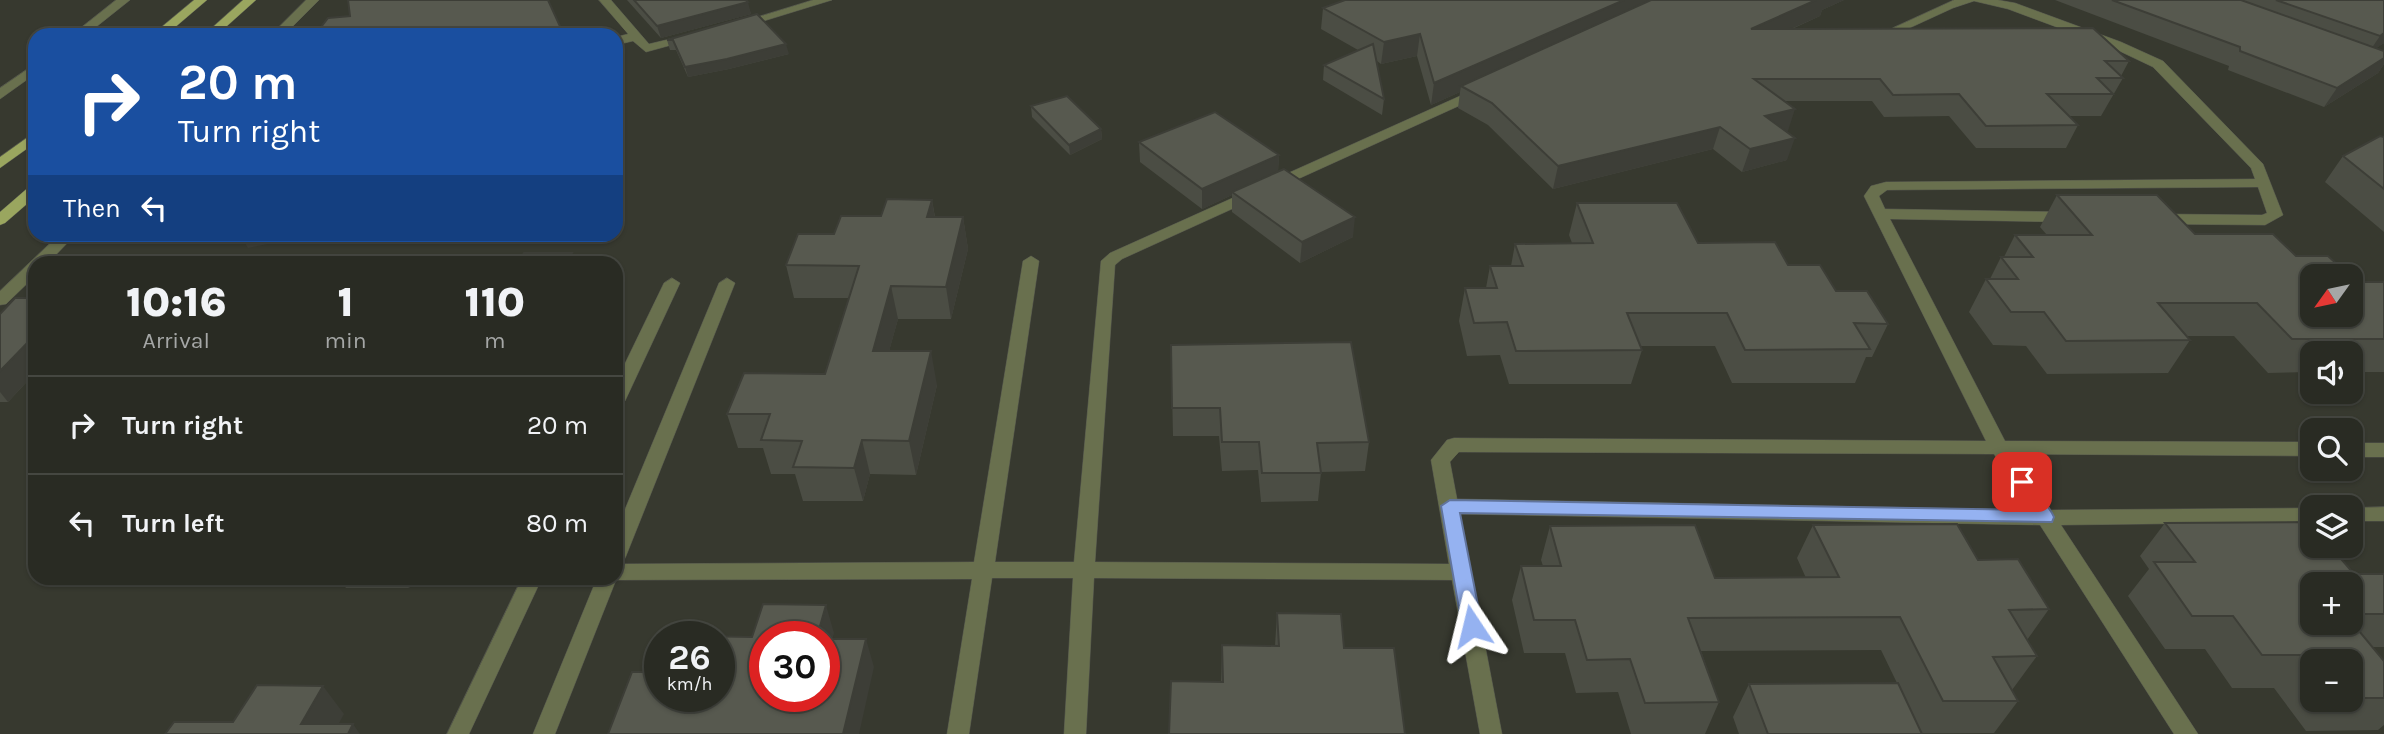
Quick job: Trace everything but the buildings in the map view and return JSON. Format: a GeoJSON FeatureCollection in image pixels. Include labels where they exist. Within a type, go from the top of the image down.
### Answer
{"type":"FeatureCollection","features":[{"type":"Feature","properties":{"kind":"main road"},"geometry":{"type":"LineString","coordinates":[[167,28],[201,0]]}},
{"type":"Feature","properties":{"kind":"main road"},"geometry":{"type":"LineString","coordinates":[[218,28],[250,0]]}},
{"type":"Feature","properties":{"kind":"main road"},"geometry":{"type":"LineString","coordinates":[[0,164],[28,142]]}},
{"type":"Feature","properties":{"kind":"main road"},"geometry":{"type":"LineString","coordinates":[[0,220],[28,196]]}},
{"type":"Feature","properties":{"kind":"street"},"geometry":{"type":"LineString","coordinates":[[87,28],[124,0]]}},
{"type":"Feature","properties":{"kind":"street"},"geometry":{"type":"LineString","coordinates":[[284,28],[313,0]]}},
{"type":"Feature","properties":{"kind":"street"},"geometry":{"type":"LineString","coordinates":[[606,0],[646,48],[699,36]]}},
{"type":"Feature","properties":{"kind":"street"},"geometry":{"type":"LineString","coordinates":[[724,29],[826,0]]}},
{"type":"Feature","properties":{"kind":"street"},"geometry":{"type":"LineString","coordinates":[[1899,27],[1949,5],[1969,0]]}},
{"type":"Feature","properties":{"kind":"street"},"geometry":{"type":"LineString","coordinates":[[1979,0],[2011,6],[2117,45],[2158,64],[2258,167],[2275,215],[2272,219],[2142,218]]}},
{"type":"Feature","properties":{"kind":"street"},"geometry":{"type":"LineString","coordinates":[[623,39],[637,36]]}},
{"type":"Feature","properties":{"kind":"street"},"geometry":{"type":"LineString","coordinates":[[0,95],[28,73]]}},
{"type":"Feature","properties":{"kind":"street"},"geometry":{"type":"LineString","coordinates":[[1075,734],[1084,569],[1107,264],[1116,256],[1494,85]]}},
{"type":"Feature","properties":{"kind":"street"},"geometry":{"type":"LineString","coordinates":[[2187,734],[1998,446],[1871,196],[1876,189],[1886,186],[2254,184],[2264,181]]}},
{"type":"Feature","properties":{"kind":"street"},"geometry":{"type":"LineString","coordinates":[[1882,214],[2087,217]]}},
{"type":"Feature","properties":{"kind":"street"},"geometry":{"type":"LineString","coordinates":[[46,256],[61,242]]}},
{"type":"Feature","properties":{"kind":"street"},"geometry":{"type":"LineString","coordinates":[[958,734],[1031,261]]}},
{"type":"Feature","properties":{"kind":"street"},"geometry":{"type":"LineString","coordinates":[[0,300],[28,274]]}},
{"type":"Feature","properties":{"kind":"street"},"geometry":{"type":"LineString","coordinates":[[623,539],[727,283]]}},
{"type":"Feature","properties":{"kind":"street"},"geometry":{"type":"LineString","coordinates":[[623,386],[672,284]]}},
{"type":"Feature","properties":{"kind":"street"},"geometry":{"type":"LineString","coordinates":[[1491,734],[1440,460],[1454,445],[2300,449]]}},
{"type":"Feature","properties":{"kind":"street"},"geometry":{"type":"LineString","coordinates":[[2363,450],[2384,450]]}},
{"type":"Feature","properties":{"kind":"street"},"geometry":{"type":"LineString","coordinates":[[1450,506],[2045,517],[2300,514]]}},
{"type":"Feature","properties":{"kind":"street"},"geometry":{"type":"LineString","coordinates":[[2363,514],[2384,514]]}},
{"type":"Feature","properties":{"kind":"street"},"geometry":{"type":"LineString","coordinates":[[623,572],[1084,569],[1462,572]]}},
{"type":"Feature","properties":{"kind":"street"},"geometry":{"type":"LineString","coordinates":[[458,734],[529,585]]}},
{"type":"Feature","properties":{"kind":"street"},"geometry":{"type":"LineString","coordinates":[[544,734],[604,585]]}},
{"type":"Feature","properties":{"kind":"route"},"geometry":{"type":"LineString","coordinates":[[1472,626],[1450,506],[2045,517],[2022,482]]}}]}
